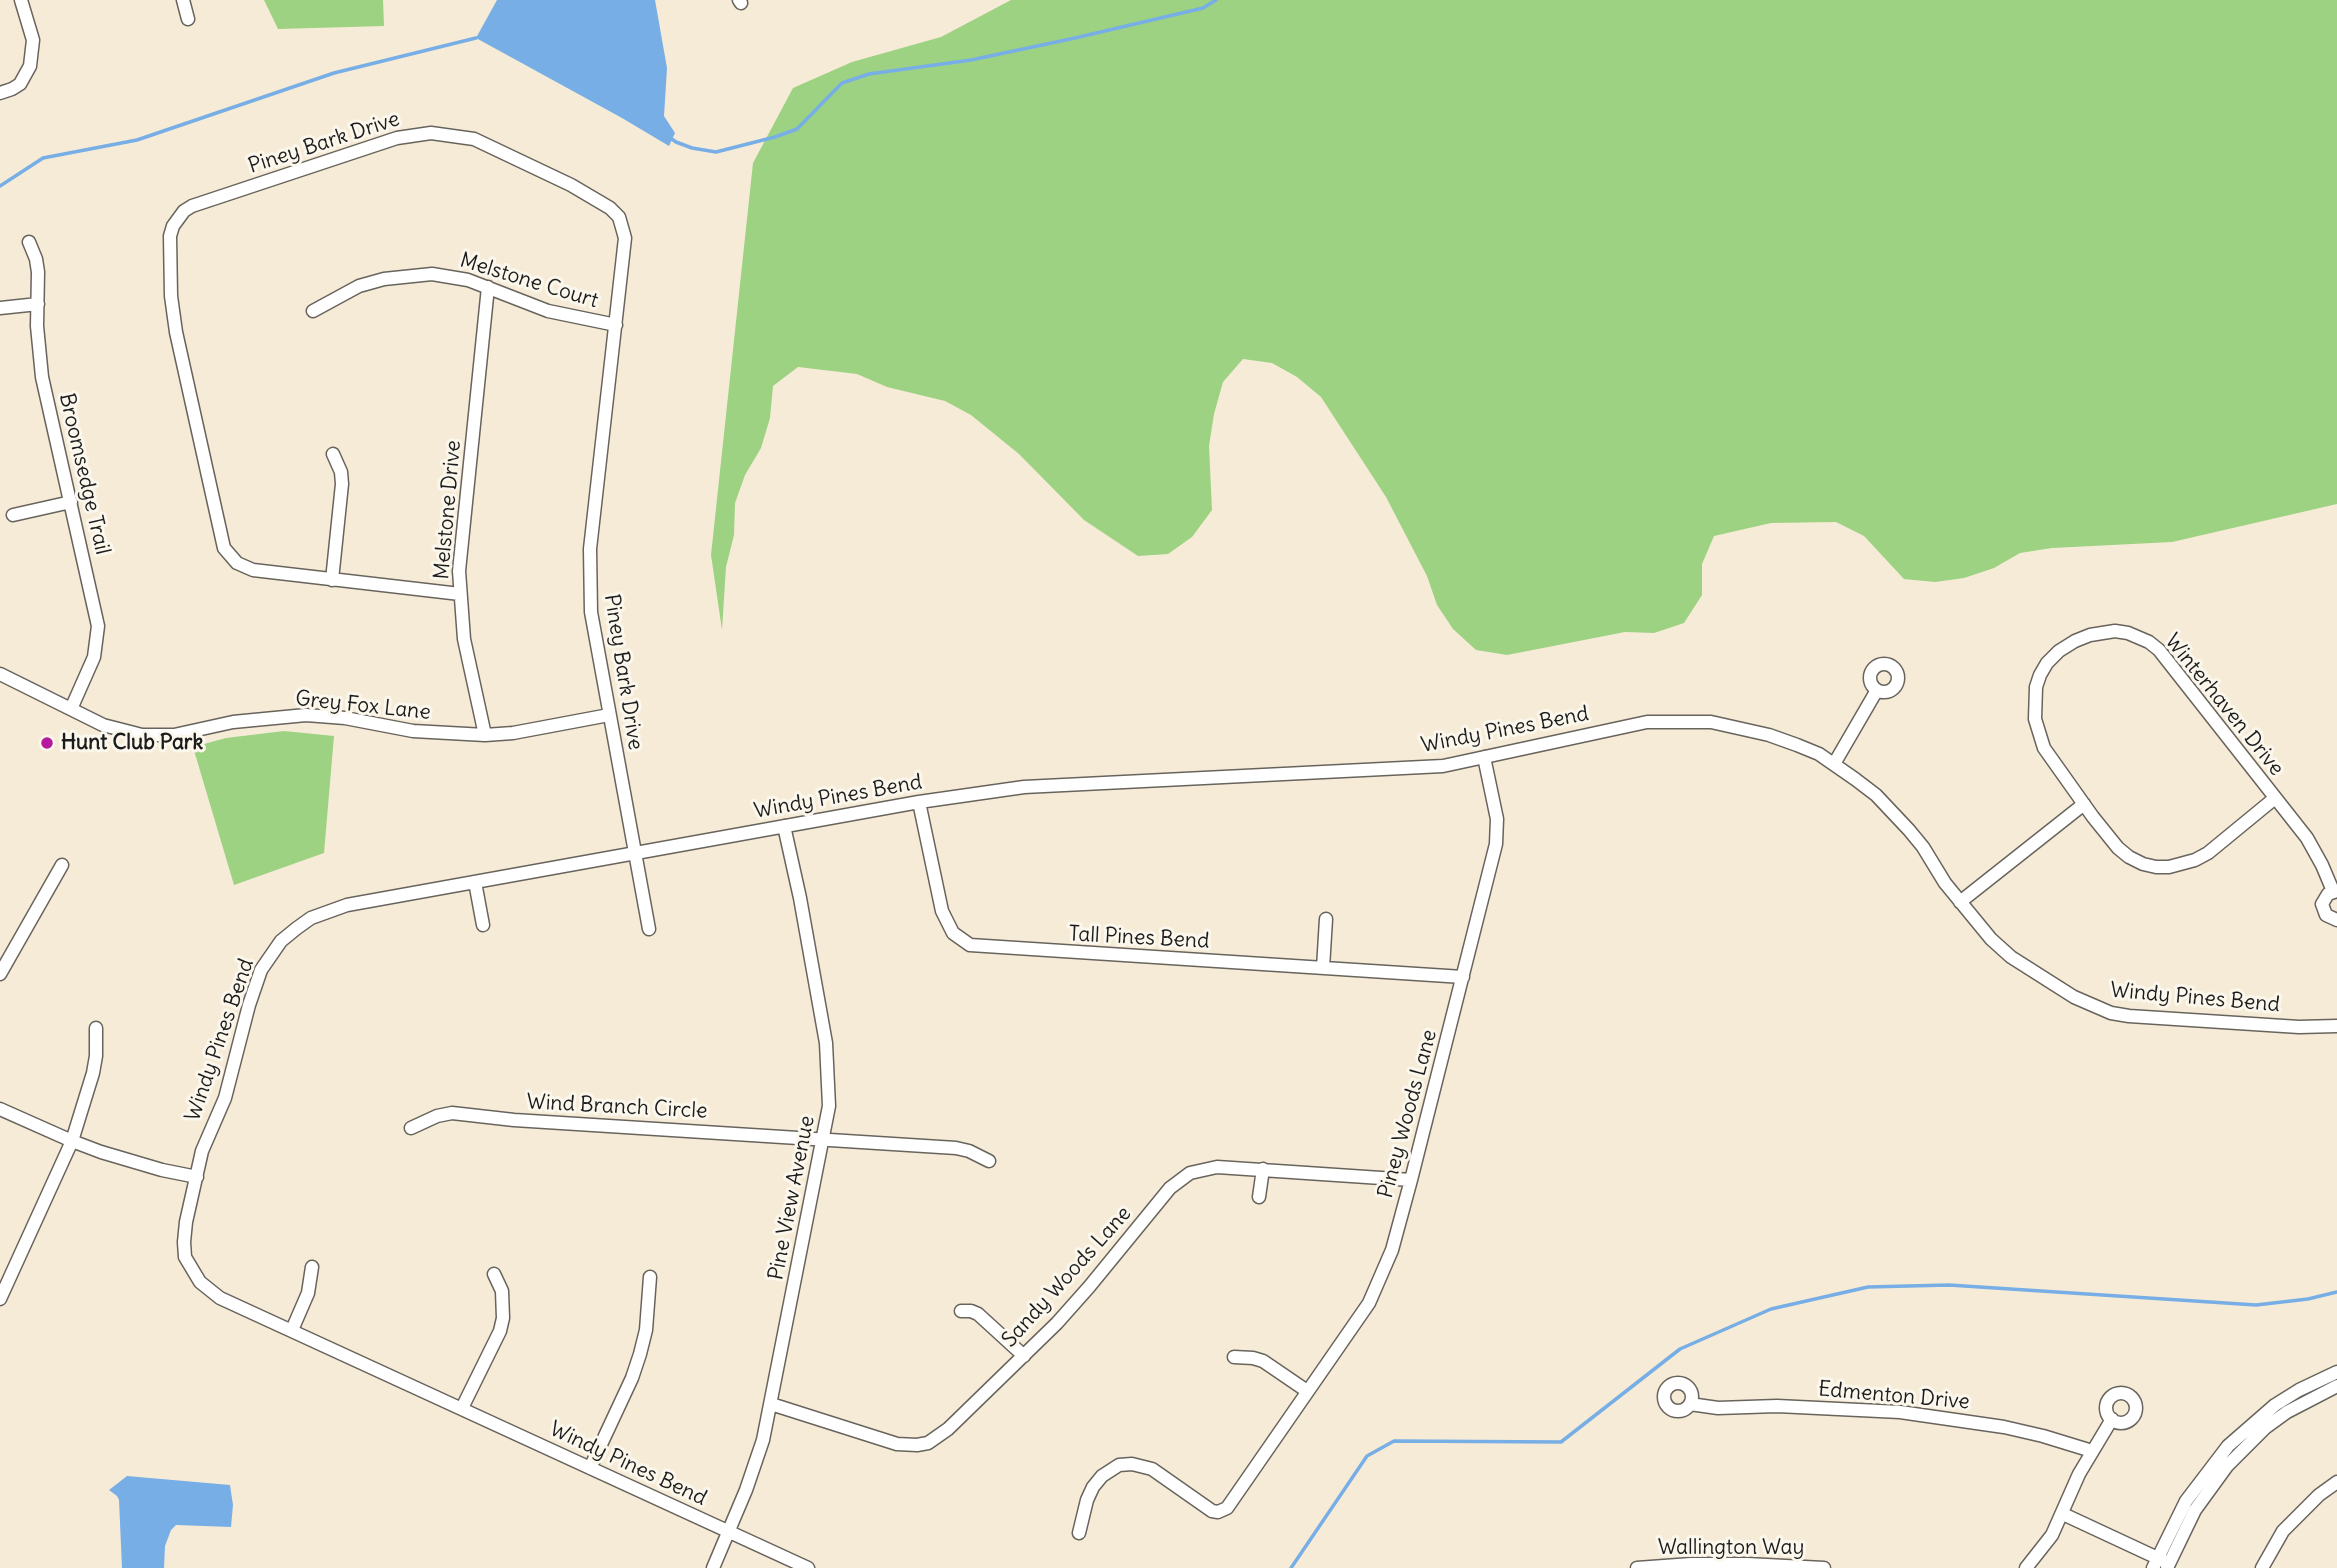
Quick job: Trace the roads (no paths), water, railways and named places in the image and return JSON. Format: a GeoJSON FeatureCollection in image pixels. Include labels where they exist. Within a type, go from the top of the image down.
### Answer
{"type":"FeatureCollection","features":[{"type":"Feature","properties":{"kind":"street"},"geometry":{"type":"LineString","coordinates":[[0,93],[20,84],[30,66],[33,40],[21,0]]}},
{"type":"Feature","properties":{"kind":"street"},"geometry":{"type":"LineString","coordinates":[[183,0],[188,19]]}},
{"type":"Feature","properties":{"kind":"street","name":"Piney Bark Drive"},"geometry":{"type":"LineString","coordinates":[[460,594],[247,568],[230,557],[220,540],[176,332],[172,296],[170,236],[173,226],[192,205],[397,138],[431,133],[474,139],[571,185],[610,208],[619,217],[625,238],[590,549],[591,612],[649,929]]}},
{"type":"Feature","properties":{"kind":"street","name":"Broomsedge Trail"},"geometry":{"type":"LineString","coordinates":[[29,242],[36,259],[38,348],[42,377],[98,626],[94,657],[71,709]]}},
{"type":"Feature","properties":{"kind":"street","name":"Melstone Court"},"geometry":{"type":"LineString","coordinates":[[313,311],[359,286],[402,276],[432,274],[452,276],[488,287],[548,311],[616,325]]}},
{"type":"Feature","properties":{"kind":"street","name":"Melstone Drive"},"geometry":{"type":"LineString","coordinates":[[485,735],[471,676],[459,571],[488,287]]}},
{"type":"Feature","properties":{"kind":"street"},"geometry":{"type":"LineString","coordinates":[[0,308],[38,304]]}},
{"type":"Feature","properties":{"kind":"street"},"geometry":{"type":"LineString","coordinates":[[332,580],[342,484],[341,472],[333,454]]}},
{"type":"Feature","properties":{"kind":"street"},"geometry":{"type":"LineString","coordinates":[[13,515],[71,502]]}},
{"type":"Feature","properties":{"kind":"street","name":"Winterhaven Drive"},"geometry":{"type":"LineString","coordinates":[[2275,798],[2208,853],[2195,860],[2169,867],[2143,864],[2129,857],[2118,848],[2048,756],[2038,734],[2035,719],[2036,687],[2047,663],[2056,653],[2075,641],[2103,632],[2128,633],[2149,642],[2159,650],[2275,798],[2311,845],[2335,891],[2324,898],[2323,910],[2330,918],[2337,920]]}},
{"type":"Feature","properties":{"kind":"street"},"geometry":{"type":"LineString","coordinates":[[2048,642],[2056,653]]}},
{"type":"Feature","properties":{"kind":"street","name":"Grey Fox Lane"},"geometry":{"type":"LineString","coordinates":[[0,674],[103,725],[142,735],[174,735],[233,722],[306,715],[413,731],[485,735],[513,733],[609,715]]}},
{"type":"Feature","properties":{"kind":"street"},"geometry":{"type":"LineString","coordinates":[[1834,764],[1877,690]]}},
{"type":"Feature","properties":{"kind":"street","name":"Windy Pines Bend"},"geometry":{"type":"LineString","coordinates":[[808,1568],[220,1298],[200,1282],[186,1257],[186,1222],[206,1138],[225,1098],[255,986],[261,970],[281,941],[311,918],[328,911],[919,802],[1024,787],[1443,766],[1613,728],[1681,720],[1712,722],[1769,735],[1819,754],[1834,764],[1876,795],[1895,814],[1923,847],[1945,883],[1973,919],[2011,957],[2074,998],[2111,1013],[2151,1018],[2299,1027],[2337,1026]]}},
{"type":"Feature","properties":{"kind":"street","name":"Piney Woods Lane"},"geometry":{"type":"LineString","coordinates":[[1080,1533],[1087,1500],[1093,1487],[1109,1470],[1132,1464],[1152,1469],[1212,1510],[1218,1512],[1227,1508],[1369,1303],[1392,1250],[1498,833],[1484,757]]}},
{"type":"Feature","properties":{"kind":"street","name":"Tall Pines Bend"},"geometry":{"type":"LineString","coordinates":[[919,802],[942,911],[953,933],[970,946],[1463,976]]}},
{"type":"Feature","properties":{"kind":"street"},"geometry":{"type":"LineString","coordinates":[[1960,902],[2084,804]]}},
{"type":"Feature","properties":{"kind":"street","name":"Pine View Avenue"},"geometry":{"type":"LineString","coordinates":[[713,1568],[756,1465],[771,1404],[829,1107],[826,1043],[785,826]]}},
{"type":"Feature","properties":{"kind":"street"},"geometry":{"type":"LineString","coordinates":[[0,974],[62,865]]}},
{"type":"Feature","properties":{"kind":"street"},"geometry":{"type":"LineString","coordinates":[[475,882],[483,925]]}},
{"type":"Feature","properties":{"kind":"street"},"geometry":{"type":"LineString","coordinates":[[1324,968],[1326,919]]}},
{"type":"Feature","properties":{"kind":"street"},"geometry":{"type":"LineString","coordinates":[[0,1299],[72,1142],[93,1073],[96,1028]]}},
{"type":"Feature","properties":{"kind":"street"},"geometry":{"type":"LineString","coordinates":[[0,1109],[72,1142],[131,1162],[197,1177]]}},
{"type":"Feature","properties":{"kind":"street","name":"Wind Branch Circle"},"geometry":{"type":"LineString","coordinates":[[411,1128],[438,1116],[452,1114],[956,1148],[989,1161]]}},
{"type":"Feature","properties":{"kind":"street","name":"Sandy Woods Lane"},"geometry":{"type":"LineString","coordinates":[[771,1404],[897,1444],[917,1445],[938,1438],[1024,1356],[1089,1287],[1170,1188],[1190,1173],[1217,1167],[1411,1180]]}},
{"type":"Feature","properties":{"kind":"street"},"geometry":{"type":"LineString","coordinates":[[1258,1197],[1263,1169]]}},
{"type":"Feature","properties":{"kind":"street"},"geometry":{"type":"LineString","coordinates":[[292,1330],[308,1293],[312,1267]]}},
{"type":"Feature","properties":{"kind":"street"},"geometry":{"type":"LineString","coordinates":[[462,1408],[500,1331],[503,1318],[502,1291],[494,1274]]}},
{"type":"Feature","properties":{"kind":"street"},"geometry":{"type":"LineString","coordinates":[[590,1468],[632,1378],[640,1354],[648,1320],[650,1277]]}},
{"type":"Feature","properties":{"kind":"street"},"geometry":{"type":"LineString","coordinates":[[961,1311],[978,1314],[1024,1356]]}},
{"type":"Feature","properties":{"kind":"street"},"geometry":{"type":"LineString","coordinates":[[1234,1357],[1264,1361],[1307,1391]]}},
{"type":"Feature","properties":{"kind":"street"},"geometry":{"type":"LineString","coordinates":[[2162,1564],[2186,1501],[2228,1446],[2275,1405],[2337,1373]]}},
{"type":"Feature","properties":{"kind":"street"},"geometry":{"type":"LineString","coordinates":[[2162,1564],[2203,1499],[2241,1450],[2287,1412],[2337,1386]]}},
{"type":"Feature","properties":{"kind":"street","name":"Edmenton Drive"},"geometry":{"type":"LineString","coordinates":[[1690,1404],[1718,1408],[1777,1406],[1900,1412],[2004,1427],[2092,1451]]}},
{"type":"Feature","properties":{"kind":"street"},"geometry":{"type":"LineString","coordinates":[[2026,1568],[2043,1549],[2063,1514],[2079,1474],[2112,1419]]}},
{"type":"Feature","properties":{"kind":"street"},"geometry":{"type":"LineString","coordinates":[[2262,1568],[2283,1531],[2319,1495],[2337,1482]]}},
{"type":"Feature","properties":{"kind":"street"},"geometry":{"type":"LineString","coordinates":[[2063,1514],[2162,1564]]}},
{"type":"Feature","properties":{"kind":"street","name":"Wallington Way"},"geometry":{"type":"LineString","coordinates":[[1637,1568],[1733,1564],[1824,1568]]}},
{"type":"Feature","properties":{"kind":"water"},"geometry":{"type":"Polygon","coordinates":[[[497,0],[655,0],[667,68],[664,116],[675,133],[669,146],[476,38],[497,0]]]}},
{"type":"Feature","properties":{"kind":"water"},"geometry":{"type":"Polygon","coordinates":[[[127,1476],[230,1485],[233,1505],[231,1527],[176,1525],[171,1530],[165,1546],[164,1568],[122,1568],[119,1500],[109,1490],[127,1476]]]}},
{"type":"Feature","properties":{"kind":"waterway"},"geometry":{"type":"LineString","coordinates":[[669,137],[692,148],[716,152],[797,129],[842,83],[869,74],[971,60],[1075,38],[1203,8],[1216,0]]}},
{"type":"Feature","properties":{"kind":"waterway"},"geometry":{"type":"LineString","coordinates":[[0,186],[43,158],[137,140],[334,73],[476,38]]}},
{"type":"Feature","properties":{"kind":"waterway"},"geometry":{"type":"LineString","coordinates":[[1291,1568],[1367,1456],[1394,1441],[1561,1442],[1680,1349],[1771,1309],[1868,1287],[1949,1285],[2256,1305],[2308,1299],[2337,1292]]}},
{"type":"Feature","properties":{"kind":"place","name":"Hunt Club Park"},"geometry":{"type":"Point","coordinates":[47,743]}}]}
